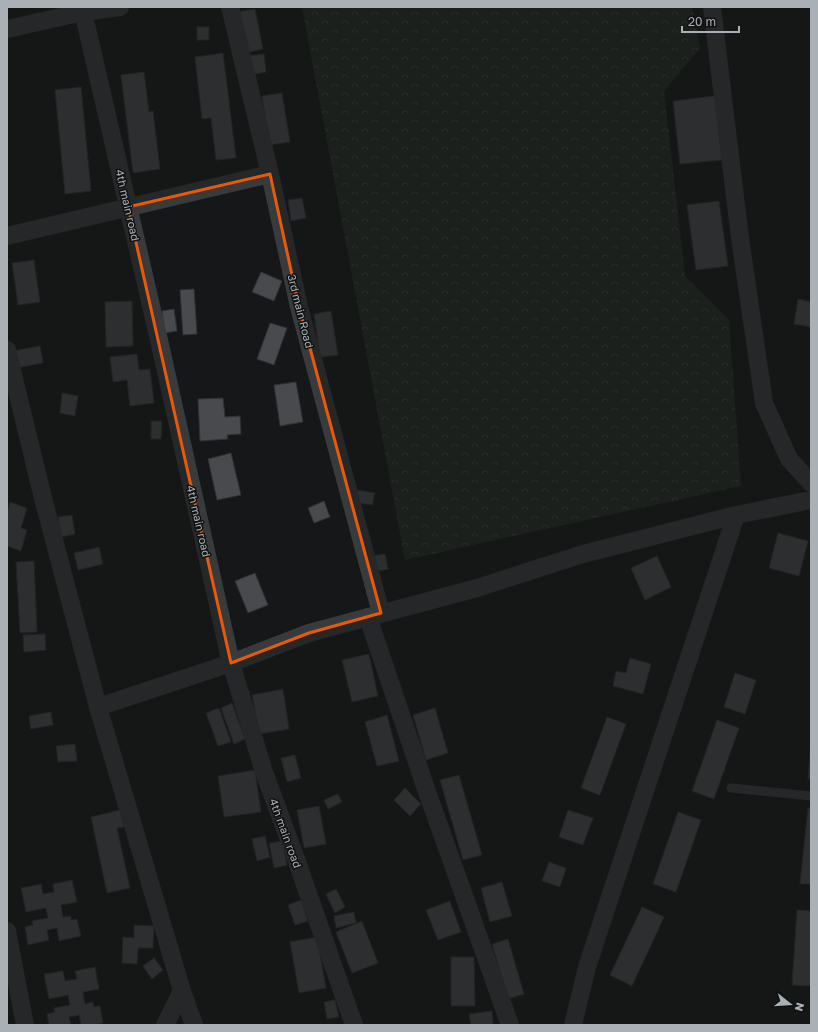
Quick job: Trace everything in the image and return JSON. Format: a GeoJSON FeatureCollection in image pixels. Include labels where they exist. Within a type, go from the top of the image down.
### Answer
{"type":"FeatureCollection","features":[{"type":"Feature","properties":{"kind":"street"},"geometry":{"type":"LineString","coordinates":[[7,29],[82,10],[120,7]]}},
{"type":"Feature","properties":{"kind":"street","name":"3rd main Road"},"geometry":{"type":"LineString","coordinates":[[230,7],[270,174],[299,307],[374,615],[428,794],[510,1025]]}},
{"type":"Feature","properties":{"kind":"street"},"geometry":{"type":"LineString","coordinates":[[712,7],[740,238],[764,403],[789,459],[811,483]]}},
{"type":"Feature","properties":{"kind":"street","name":"4th main road"},"geometry":{"type":"LineString","coordinates":[[82,10],[231,663],[264,772],[354,1025]]}},
{"type":"Feature","properties":{"kind":"street"},"geometry":{"type":"LineString","coordinates":[[7,236],[270,174]]}},
{"type":"Feature","properties":{"kind":"street"},"geometry":{"type":"LineString","coordinates":[[7,350],[43,498],[98,707],[182,991],[194,1025]]}},
{"type":"Feature","properties":{"kind":"street"},"geometry":{"type":"LineString","coordinates":[[98,707],[231,663],[309,633],[478,588],[583,554],[736,515],[811,500]]}},
{"type":"Feature","properties":{"kind":"street"},"geometry":{"type":"LineString","coordinates":[[573,1025],[591,952],[736,515]]}},
{"type":"Feature","properties":{"kind":"street"},"geometry":{"type":"LineString","coordinates":[[7,931],[25,1025]]}},
{"type":"Feature","properties":{"kind":"street"},"geometry":{"type":"LineString","coordinates":[[165,1025],[182,991]]}},
{"type":"Feature","properties":{"kind":"lane"},"geometry":{"type":"LineString","coordinates":[[731,788],[811,796]]}},
{"type":"Feature","properties":{"kind":"highlighted area"},"geometry":{"type":"Polygon","coordinates":[[[270,174],[299,307],[381,613],[309,633],[231,663],[128,207],[270,174]]]}},
{"type":"Feature","properties":{"kind":"green space"},"geometry":{"type":"Polygon","coordinates":[[[302,7],[692,7],[700,48],[664,91],[685,276],[729,320],[741,486],[405,560],[302,7]]]}},
{"type":"Feature","properties":{"kind":"building"},"geometry":{"type":"Polygon","coordinates":[[[255,9],[263,49],[244,53],[236,12],[255,9]]]}},
{"type":"Feature","properties":{"kind":"building"},"geometry":{"type":"Polygon","coordinates":[[[197,27],[209,27],[209,40],[197,40],[197,27]]]}},
{"type":"Feature","properties":{"kind":"building"},"geometry":{"type":"Polygon","coordinates":[[[223,53],[236,158],[216,160],[211,118],[202,119],[195,57],[223,53]]]}},
{"type":"Feature","properties":{"kind":"building"},"geometry":{"type":"Polygon","coordinates":[[[264,54],[266,72],[250,75],[247,56],[264,54]]]}},
{"type":"Feature","properties":{"kind":"building"},"geometry":{"type":"Polygon","coordinates":[[[144,72],[149,112],[153,111],[160,169],[133,173],[121,75],[144,72]]]}},
{"type":"Feature","properties":{"kind":"building"},"geometry":{"type":"Polygon","coordinates":[[[81,87],[91,191],[65,194],[55,90],[81,87]]]}},
{"type":"Feature","properties":{"kind":"building"},"geometry":{"type":"Polygon","coordinates":[[[282,93],[290,142],[269,145],[262,96],[282,93]]]}},
{"type":"Feature","properties":{"kind":"building"},"geometry":{"type":"Polygon","coordinates":[[[715,96],[722,160],[680,164],[673,101],[715,96]]]}},
{"type":"Feature","properties":{"kind":"building"},"geometry":{"type":"Polygon","coordinates":[[[302,198],[306,218],[291,221],[288,200],[302,198]]]}},
{"type":"Feature","properties":{"kind":"building"},"geometry":{"type":"Polygon","coordinates":[[[719,201],[728,266],[696,270],[687,205],[719,201]]]}},
{"type":"Feature","properties":{"kind":"building"},"geometry":{"type":"Polygon","coordinates":[[[34,260],[40,302],[18,305],[12,263],[34,260]]]}},
{"type":"Feature","properties":{"kind":"building"},"geometry":{"type":"Polygon","coordinates":[[[261,272],[282,281],[274,301],[252,292],[261,272]]]}},
{"type":"Feature","properties":{"kind":"building"},"geometry":{"type":"Polygon","coordinates":[[[194,289],[197,334],[183,335],[180,290],[194,289]]]}},
{"type":"Feature","properties":{"kind":"building"},"geometry":{"type":"Polygon","coordinates":[[[798,299],[811,302],[811,327],[794,324],[798,299]]]}},
{"type":"Feature","properties":{"kind":"building"},"geometry":{"type":"Polygon","coordinates":[[[132,301],[133,346],[106,347],[105,302],[132,301]]]}},
{"type":"Feature","properties":{"kind":"building"},"geometry":{"type":"Polygon","coordinates":[[[174,309],[177,331],[165,333],[162,311],[174,309]]]}},
{"type":"Feature","properties":{"kind":"building"},"geometry":{"type":"Polygon","coordinates":[[[331,311],[338,355],[320,357],[314,314],[331,311]]]}},
{"type":"Feature","properties":{"kind":"building"},"geometry":{"type":"Polygon","coordinates":[[[270,323],[287,328],[274,365],[257,359],[270,323]]]}},
{"type":"Feature","properties":{"kind":"building"},"geometry":{"type":"Polygon","coordinates":[[[40,346],[43,363],[16,368],[13,351],[40,346]]]}},
{"type":"Feature","properties":{"kind":"building"},"geometry":{"type":"Polygon","coordinates":[[[137,354],[139,370],[150,369],[154,403],[130,406],[127,380],[113,382],[110,357],[137,354]]]}},
{"type":"Feature","properties":{"kind":"building"},"geometry":{"type":"Polygon","coordinates":[[[296,382],[303,422],[280,426],[274,385],[296,382]]]}},
{"type":"Feature","properties":{"kind":"building"},"geometry":{"type":"Polygon","coordinates":[[[62,393],[78,396],[75,416],[60,413],[62,393]]]}},
{"type":"Feature","properties":{"kind":"building"},"geometry":{"type":"Polygon","coordinates":[[[223,398],[225,417],[240,416],[241,434],[227,435],[228,439],[200,441],[198,399],[223,398]]]}},
{"type":"Feature","properties":{"kind":"building"},"geometry":{"type":"Polygon","coordinates":[[[151,421],[162,421],[161,439],[151,439],[151,421]]]}},
{"type":"Feature","properties":{"kind":"building"},"geometry":{"type":"Polygon","coordinates":[[[231,453],[241,495],[217,500],[208,459],[231,453]]]}},
{"type":"Feature","properties":{"kind":"building"},"geometry":{"type":"Polygon","coordinates":[[[356,490],[375,493],[372,505],[353,502],[356,490]]]}},
{"type":"Feature","properties":{"kind":"building"},"geometry":{"type":"Polygon","coordinates":[[[324,501],[330,517],[314,523],[308,508],[324,501]]]}},
{"type":"Feature","properties":{"kind":"building"},"geometry":{"type":"Polygon","coordinates":[[[10,502],[27,508],[21,528],[27,530],[21,551],[7,546],[7,512],[10,502]]]}},
{"type":"Feature","properties":{"kind":"building"},"geometry":{"type":"Polygon","coordinates":[[[72,515],[75,534],[61,537],[58,517],[72,515]]]}},
{"type":"Feature","properties":{"kind":"building"},"geometry":{"type":"Polygon","coordinates":[[[778,533],[808,541],[799,576],[769,568],[778,533]]]}},
{"type":"Feature","properties":{"kind":"building"},"geometry":{"type":"Polygon","coordinates":[[[99,547],[103,564],[78,570],[74,553],[99,547]]]}},
{"type":"Feature","properties":{"kind":"building"},"geometry":{"type":"Polygon","coordinates":[[[385,554],[388,569],[374,572],[371,556],[385,554]]]}},
{"type":"Feature","properties":{"kind":"building"},"geometry":{"type":"Polygon","coordinates":[[[657,556],[671,587],[645,600],[631,568],[657,556]]]}},
{"type":"Feature","properties":{"kind":"building"},"geometry":{"type":"Polygon","coordinates":[[[34,561],[37,632],[20,633],[16,562],[34,561]]]}},
{"type":"Feature","properties":{"kind":"building"},"geometry":{"type":"Polygon","coordinates":[[[255,573],[268,605],[248,613],[235,581],[255,573]]]}},
{"type":"Feature","properties":{"kind":"building"},"geometry":{"type":"Polygon","coordinates":[[[45,634],[46,650],[24,652],[23,635],[45,634]]]}},
{"type":"Feature","properties":{"kind":"building"},"geometry":{"type":"Polygon","coordinates":[[[369,654],[378,696],[352,702],[342,660],[369,654]]]}},
{"type":"Feature","properties":{"kind":"building"},"geometry":{"type":"Polygon","coordinates":[[[630,658],[651,664],[643,694],[613,686],[616,671],[626,673],[630,658]]]}},
{"type":"Feature","properties":{"kind":"building"},"geometry":{"type":"Polygon","coordinates":[[[735,673],[756,680],[745,714],[724,707],[735,673]]]}},
{"type":"Feature","properties":{"kind":"building"},"geometry":{"type":"Polygon","coordinates":[[[283,689],[289,729],[259,734],[252,695],[283,689]]]}},
{"type":"Feature","properties":{"kind":"building"},"geometry":{"type":"Polygon","coordinates":[[[232,703],[245,739],[234,744],[221,708],[232,703]]]}},
{"type":"Feature","properties":{"kind":"building"},"geometry":{"type":"Polygon","coordinates":[[[219,708],[231,742],[218,746],[206,713],[219,708]]]}},
{"type":"Feature","properties":{"kind":"building"},"geometry":{"type":"Polygon","coordinates":[[[435,708],[448,753],[426,760],[413,715],[435,708]]]}},
{"type":"Feature","properties":{"kind":"building"},"geometry":{"type":"Polygon","coordinates":[[[51,712],[53,725],[31,729],[29,716],[51,712]]]}},
{"type":"Feature","properties":{"kind":"building"},"geometry":{"type":"Polygon","coordinates":[[[387,715],[399,761],[377,766],[365,722],[387,715]]]}},
{"type":"Feature","properties":{"kind":"building"},"geometry":{"type":"Polygon","coordinates":[[[607,717],[626,724],[600,795],[581,788],[607,717]]]}},
{"type":"Feature","properties":{"kind":"building"},"geometry":{"type":"Polygon","coordinates":[[[717,720],[739,728],[714,799],[692,791],[717,720]]]}},
{"type":"Feature","properties":{"kind":"building"},"geometry":{"type":"Polygon","coordinates":[[[811,742],[811,779],[808,779],[811,742]]]}},
{"type":"Feature","properties":{"kind":"building"},"geometry":{"type":"Polygon","coordinates":[[[75,744],[77,761],[58,762],[56,746],[75,744]]]}},
{"type":"Feature","properties":{"kind":"building"},"geometry":{"type":"Polygon","coordinates":[[[295,755],[301,778],[287,782],[281,758],[295,755]]]}},
{"type":"Feature","properties":{"kind":"building"},"geometry":{"type":"Polygon","coordinates":[[[255,770],[261,812],[224,817],[218,776],[255,770]]]}},
{"type":"Feature","properties":{"kind":"building"},"geometry":{"type":"Polygon","coordinates":[[[459,775],[482,855],[463,860],[440,780],[459,775]]]}},
{"type":"Feature","properties":{"kind":"building"},"geometry":{"type":"Polygon","coordinates":[[[405,788],[421,804],[410,816],[394,800],[405,788]]]}},
{"type":"Feature","properties":{"kind":"building"},"geometry":{"type":"Polygon","coordinates":[[[338,794],[342,802],[328,809],[324,800],[338,794]]]}},
{"type":"Feature","properties":{"kind":"building"},"geometry":{"type":"Polygon","coordinates":[[[319,806],[326,844],[304,848],[297,810],[319,806]]]}},
{"type":"Feature","properties":{"kind":"building"},"geometry":{"type":"Polygon","coordinates":[[[808,808],[811,808],[811,884],[800,884],[808,808]]]}},
{"type":"Feature","properties":{"kind":"building"},"geometry":{"type":"Polygon","coordinates":[[[120,810],[124,827],[117,828],[130,888],[107,893],[91,817],[120,810]]]}},
{"type":"Feature","properties":{"kind":"building"},"geometry":{"type":"Polygon","coordinates":[[[568,810],[593,818],[583,845],[559,837],[568,810]]]}},
{"type":"Feature","properties":{"kind":"building"},"geometry":{"type":"Polygon","coordinates":[[[678,812],[701,820],[676,892],[653,884],[678,812]]]}},
{"type":"Feature","properties":{"kind":"building"},"geometry":{"type":"Polygon","coordinates":[[[265,836],[270,857],[257,861],[252,839],[265,836]]]}},
{"type":"Feature","properties":{"kind":"building"},"geometry":{"type":"Polygon","coordinates":[[[282,841],[287,865],[274,868],[269,843],[282,841]]]}},
{"type":"Feature","properties":{"kind":"building"},"geometry":{"type":"Polygon","coordinates":[[[549,862],[566,868],[560,887],[542,881],[549,862]]]}},
{"type":"Feature","properties":{"kind":"building"},"geometry":{"type":"Polygon","coordinates":[[[72,880],[77,902],[61,905],[63,917],[71,916],[71,920],[77,919],[81,936],[59,941],[57,928],[47,930],[49,940],[28,945],[25,927],[33,925],[32,921],[48,918],[46,908],[26,912],[21,888],[41,884],[43,894],[54,892],[53,884],[72,880]]]}},
{"type":"Feature","properties":{"kind":"building"},"geometry":{"type":"Polygon","coordinates":[[[502,882],[512,916],[490,922],[481,888],[502,882]]]}},
{"type":"Feature","properties":{"kind":"building"},"geometry":{"type":"Polygon","coordinates":[[[336,889],[345,907],[335,913],[326,894],[336,889]]]}},
{"type":"Feature","properties":{"kind":"building"},"geometry":{"type":"Polygon","coordinates":[[[301,900],[308,921],[295,925],[288,905],[301,900]]]}},
{"type":"Feature","properties":{"kind":"building"},"geometry":{"type":"Polygon","coordinates":[[[450,901],[461,932],[438,940],[426,910],[450,901]]]}},
{"type":"Feature","properties":{"kind":"building"},"geometry":{"type":"Polygon","coordinates":[[[642,907],[664,917],[632,986],[610,975],[642,907]]]}},
{"type":"Feature","properties":{"kind":"building"},"geometry":{"type":"Polygon","coordinates":[[[797,910],[811,911],[811,986],[792,985],[797,910]]]}},
{"type":"Feature","properties":{"kind":"building"},"geometry":{"type":"Polygon","coordinates":[[[354,912],[356,923],[336,928],[334,916],[354,912]]]}},
{"type":"Feature","properties":{"kind":"building"},"geometry":{"type":"Polygon","coordinates":[[[362,921],[378,963],[352,973],[336,932],[362,921]]]}},
{"type":"Feature","properties":{"kind":"building"},"geometry":{"type":"Polygon","coordinates":[[[134,925],[154,926],[153,948],[138,948],[137,964],[122,963],[123,937],[134,938],[134,925]]]}},
{"type":"Feature","properties":{"kind":"building"},"geometry":{"type":"Polygon","coordinates":[[[317,937],[326,988],[299,993],[290,942],[317,937]]]}},
{"type":"Feature","properties":{"kind":"building"},"geometry":{"type":"Polygon","coordinates":[[[508,939],[524,994],[508,999],[492,944],[508,939]]]}},
{"type":"Feature","properties":{"kind":"building"},"geometry":{"type":"Polygon","coordinates":[[[451,957],[474,957],[475,1006],[451,1006],[451,957]]]}},
{"type":"Feature","properties":{"kind":"building"},"geometry":{"type":"Polygon","coordinates":[[[154,958],[163,970],[152,979],[143,966],[154,958]]]}},
{"type":"Feature","properties":{"kind":"building"},"geometry":{"type":"Polygon","coordinates":[[[95,967],[99,989],[83,992],[85,1004],[93,1002],[94,1007],[100,1006],[103,1023],[81,1025],[79,1015],[69,1017],[71,1025],[49,1025],[47,1014],[55,1012],[54,1008],[70,1005],[68,995],[49,999],[44,974],[63,971],[65,981],[77,979],[75,971],[95,967]]]}},
{"type":"Feature","properties":{"kind":"building"},"geometry":{"type":"Polygon","coordinates":[[[335,1000],[339,1017],[327,1019],[324,1002],[335,1000]]]}},
{"type":"Feature","properties":{"kind":"building"},"geometry":{"type":"Polygon","coordinates":[[[492,1011],[493,1025],[471,1025],[469,1014],[492,1011]]]}}]}
